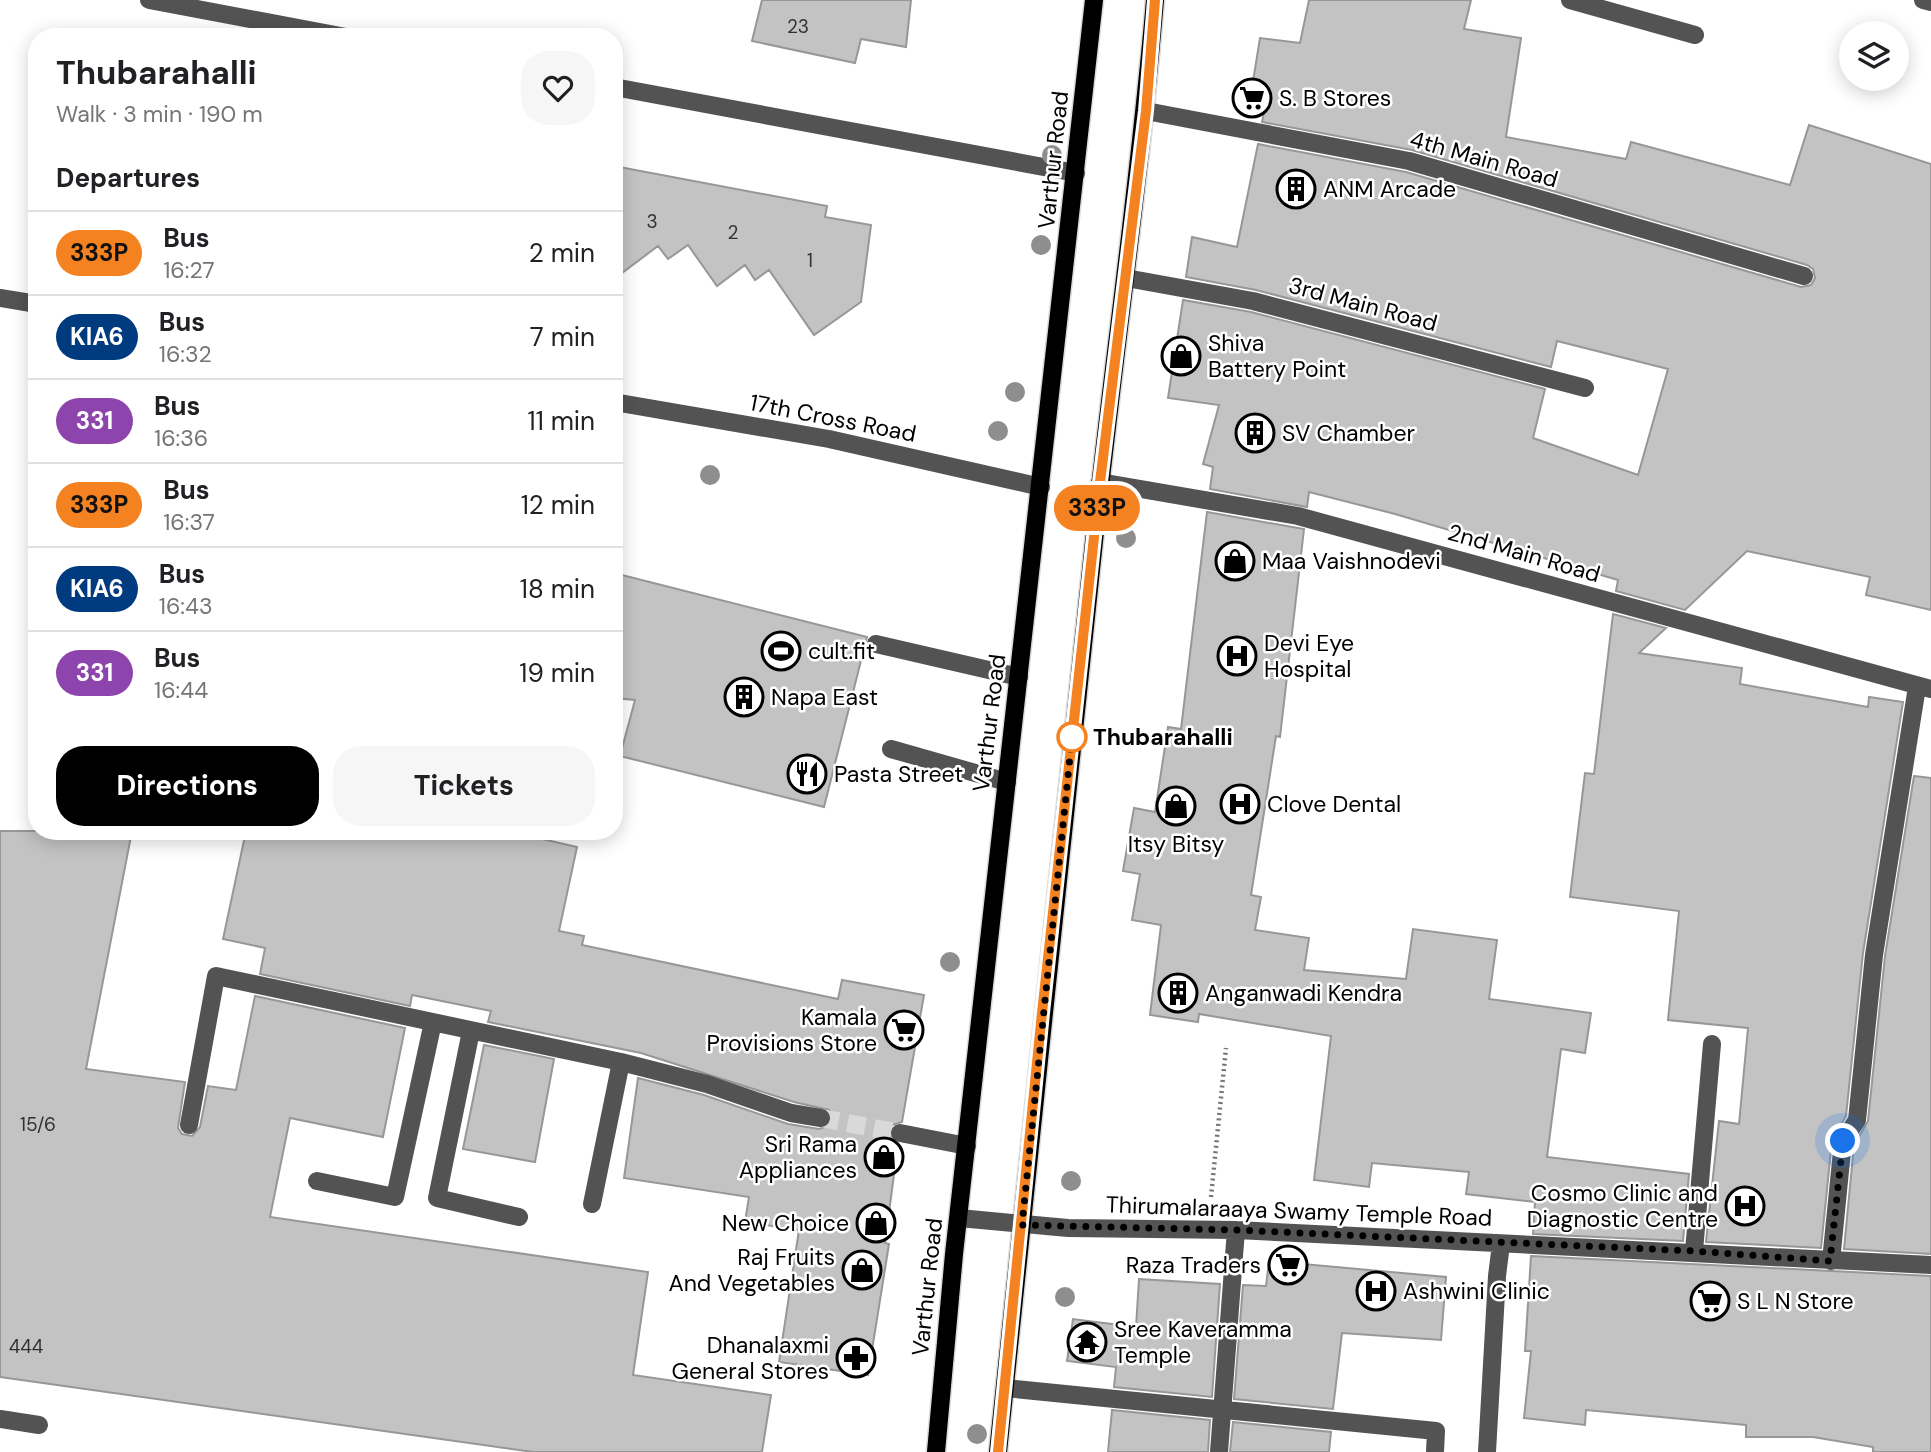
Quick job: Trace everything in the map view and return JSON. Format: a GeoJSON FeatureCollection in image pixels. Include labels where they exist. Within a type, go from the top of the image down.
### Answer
{"type":"FeatureCollection","features":[{"type":"Feature","properties":{"kind":"main road","name":"Varthur Road"},"geometry":{"type":"LineString","coordinates":[[936,1452],[959,1218],[1094,0]]}},
{"type":"Feature","properties":{"kind":"main road"},"geometry":{"type":"LineString","coordinates":[[998,1452],[1042,1013],[1100,482],[1146,111],[1155,0]]}},
{"type":"Feature","properties":{"kind":"street"},"geometry":{"type":"LineString","coordinates":[[149,0],[298,28]]}},
{"type":"Feature","properties":{"kind":"street"},"geometry":{"type":"LineString","coordinates":[[1570,0],[1695,35]]}},
{"type":"Feature","properties":{"kind":"street"},"geometry":{"type":"LineString","coordinates":[[1923,0],[1931,2]]}},
{"type":"Feature","properties":{"kind":"street"},"geometry":{"type":"LineString","coordinates":[[623,89],[1076,173]]}},
{"type":"Feature","properties":{"kind":"street","name":"4th Main Road"},"geometry":{"type":"LineString","coordinates":[[1146,111],[1409,161],[1804,276]]}},
{"type":"Feature","properties":{"kind":"street","name":"3rd Main Road"},"geometry":{"type":"LineString","coordinates":[[1126,278],[1253,301],[1585,388]]}},
{"type":"Feature","properties":{"kind":"street"},"geometry":{"type":"LineString","coordinates":[[0,298],[28,303]]}},
{"type":"Feature","properties":{"kind":"street","name":"17th Cross Road"},"geometry":{"type":"LineString","coordinates":[[623,404],[829,439],[1041,487]]}},
{"type":"Feature","properties":{"kind":"street","name":"2nd Main Road"},"geometry":{"type":"LineString","coordinates":[[1100,482],[1298,516],[1924,688]]}},
{"type":"Feature","properties":{"kind":"street"},"geometry":{"type":"LineString","coordinates":[[876,644],[1019,677]]}},
{"type":"Feature","properties":{"kind":"street"},"geometry":{"type":"LineString","coordinates":[[1830,1261],[1843,1141],[1857,1121],[1874,955],[1924,688]]}},
{"type":"Feature","properties":{"kind":"street"},"geometry":{"type":"LineString","coordinates":[[891,749],[1007,782]]}},
{"type":"Feature","properties":{"kind":"street"},"geometry":{"type":"LineString","coordinates":[[189,1125],[216,976],[621,1062],[708,1084],[791,1113],[821,1118]]}},
{"type":"Feature","properties":{"kind":"street"},"geometry":{"type":"LineString","coordinates":[[317,1181],[395,1197],[433,1022]]}},
{"type":"Feature","properties":{"kind":"street"},"geometry":{"type":"LineString","coordinates":[[471,1031],[437,1198],[519,1217]]}},
{"type":"Feature","properties":{"kind":"street"},"geometry":{"type":"LineString","coordinates":[[1694,1251],[1712,1044]]}},
{"type":"Feature","properties":{"kind":"street"},"geometry":{"type":"LineString","coordinates":[[592,1204],[621,1062]]}},
{"type":"Feature","properties":{"kind":"street"},"geometry":{"type":"LineString","coordinates":[[900,1133],[967,1146]]}},
{"type":"Feature","properties":{"kind":"street","name":"Thirumalaraaya Swamy Temple Road"},"geometry":{"type":"LineString","coordinates":[[959,1218],[1022,1225],[1236,1230],[1931,1265]]}},
{"type":"Feature","properties":{"kind":"street"},"geometry":{"type":"LineString","coordinates":[[1219,1452],[1236,1230]]}},
{"type":"Feature","properties":{"kind":"street"},"geometry":{"type":"LineString","coordinates":[[1487,1452],[1497,1276],[1502,1244]]}},
{"type":"Feature","properties":{"kind":"street"},"geometry":{"type":"LineString","coordinates":[[1004,1388],[1436,1431],[1435,1452]]}},
{"type":"Feature","properties":{"kind":"street"},"geometry":{"type":"LineString","coordinates":[[0,1419],[39,1425]]}},
{"type":"Feature","properties":{"kind":"path"},"geometry":{"type":"LineString","coordinates":[[1209,1230],[1226,1048]]}},
{"type":"Feature","properties":{"kind":"building"},"geometry":{"type":"Polygon","coordinates":[[[762,0],[911,0],[906,47],[861,39],[855,63],[752,41],[762,0]]]}},
{"type":"Feature","properties":{"kind":"building"},"geometry":{"type":"Polygon","coordinates":[[[1309,0],[1471,0],[1464,29],[1521,38],[1506,137],[1626,159],[1631,142],[1790,185],[1809,125],[1931,164],[1931,610],[1866,595],[1870,577],[1747,551],[1685,610],[1616,591],[1618,580],[1395,514],[1309,492],[1307,507],[1210,489],[1213,467],[1203,464],[1219,405],[1168,398],[1183,300],[1251,312],[1545,389],[1533,438],[1638,475],[1668,369],[1557,341],[1551,367],[1256,290],[1186,277],[1192,237],[1237,247],[1258,144],[1406,172],[1801,287],[1811,285],[1815,278],[1813,269],[1807,265],[1412,150],[1262,122],[1265,109],[1249,106],[1260,38],[1300,43],[1309,0]]]}},
{"type":"Feature","properties":{"kind":"building"},"geometry":{"type":"Polygon","coordinates":[[[623,168],[827,206],[825,217],[871,225],[861,302],[814,335],[769,270],[755,280],[745,265],[717,286],[688,245],[668,259],[658,246],[623,272],[623,168]]]}},
{"type":"Feature","properties":{"kind":"building"},"geometry":{"type":"Polygon","coordinates":[[[1207,512],[1304,529],[1280,737],[1276,736],[1251,895],[1261,897],[1255,930],[1309,938],[1304,970],[1406,979],[1413,929],[1497,940],[1489,999],[1591,1013],[1585,1053],[1561,1049],[1547,1157],[1689,1174],[1683,1241],[1533,1234],[1535,1202],[1466,1194],[1469,1172],[1372,1163],[1369,1187],[1314,1180],[1331,1036],[1199,1014],[1198,1022],[1150,1015],[1161,925],[1132,920],[1140,874],[1123,871],[1134,808],[1155,812],[1168,727],[1181,729],[1207,512]]]}},
{"type":"Feature","properties":{"kind":"building","name":"Napa East"},"geometry":{"type":"Polygon","coordinates":[[[623,575],[867,637],[824,807],[623,757],[623,745],[635,700],[623,699],[623,575]]]}},
{"type":"Feature","properties":{"kind":"building"},"geometry":{"type":"Polygon","coordinates":[[[1613,614],[1666,628],[1639,653],[1742,668],[1740,684],[1868,707],[1869,697],[1903,702],[1863,953],[1846,1116],[1832,1140],[1821,1248],[1706,1242],[1719,1121],[1739,1124],[1748,1028],[1668,1020],[1679,911],[1570,897],[1585,773],[1594,774],[1613,614]]]}},
{"type":"Feature","properties":{"kind":"building"},"geometry":{"type":"Polygon","coordinates":[[[1914,776],[1931,778],[1931,1254],[1844,1249],[1854,1145],[1868,1121],[1885,956],[1914,776]]]}},
{"type":"Feature","properties":{"kind":"building"},"geometry":{"type":"Polygon","coordinates":[[[0,831],[28,831],[28,840],[130,840],[86,1069],[185,1082],[178,1128],[182,1134],[192,1136],[200,1127],[208,1086],[236,1090],[255,996],[405,1028],[383,1137],[290,1118],[270,1217],[648,1272],[633,1375],[771,1395],[762,1452],[533,1452],[0,1377],[0,831]]]}},
{"type":"Feature","properties":{"kind":"building"},"geometry":{"type":"Polygon","coordinates":[[[244,840],[547,840],[577,847],[559,931],[584,936],[582,945],[838,999],[842,980],[924,995],[902,1122],[892,1125],[889,1132],[892,1141],[898,1144],[885,1243],[889,1244],[868,1375],[779,1362],[799,1230],[745,1222],[749,1197],[624,1178],[638,1078],[704,1095],[788,1124],[819,1129],[830,1125],[832,1115],[829,1110],[794,1102],[641,1053],[488,1022],[491,1011],[412,995],[410,1006],[260,974],[265,948],[223,939],[244,840]]]}},
{"type":"Feature","properties":{"kind":"building"},"geometry":{"type":"Polygon","coordinates":[[[484,1045],[554,1059],[535,1162],[463,1149],[484,1045]]]}},
{"type":"Feature","properties":{"kind":"building"},"geometry":{"type":"Polygon","coordinates":[[[1531,1256],[1931,1276],[1931,1452],[1873,1452],[1873,1447],[1813,1437],[1746,1437],[1746,1425],[1586,1410],[1585,1425],[1524,1418],[1531,1351],[1525,1351],[1531,1256]]]}},
{"type":"Feature","properties":{"kind":"building"},"geometry":{"type":"Polygon","coordinates":[[[1269,1261],[1446,1277],[1441,1340],[1342,1333],[1333,1409],[1234,1399],[1243,1285],[1266,1286],[1269,1261]]]}},
{"type":"Feature","properties":{"kind":"building"},"geometry":{"type":"Polygon","coordinates":[[[1139,1279],[1220,1284],[1212,1397],[1114,1387],[1116,1367],[1067,1361],[1073,1319],[1136,1327],[1139,1279]]]}},
{"type":"Feature","properties":{"kind":"building"},"geometry":{"type":"Polygon","coordinates":[[[1112,1410],[1210,1420],[1208,1452],[1108,1452],[1112,1410]]]}},
{"type":"Feature","properties":{"kind":"building"},"geometry":{"type":"Polygon","coordinates":[[[1233,1422],[1331,1432],[1329,1452],[1230,1452],[1233,1422]]]}},
{"type":"Feature","properties":{"kind":"tunnel"},"geometry":{"type":"LineString","coordinates":[[821,1118],[900,1133]]}},
{"type":"Feature","properties":{"kind":"bus line","name":"333P"},"geometry":{"type":"LineString","coordinates":[[998,1452],[1042,1013],[1100,482],[1146,111],[1155,0]]}},
{"type":"Feature","properties":{"kind":"place","name":"S. B Stores"},"geometry":{"type":"Point","coordinates":[1252,98]}},
{"type":"Feature","properties":{"kind":"place","name":"ANM Arcade"},"geometry":{"type":"Point","coordinates":[1296,189]}},
{"type":"Feature","properties":{"kind":"place","name":"Shiva Battery Point"},"geometry":{"type":"Point","coordinates":[1181,356]}},
{"type":"Feature","properties":{"kind":"place","name":"SV Chamber"},"geometry":{"type":"Point","coordinates":[1255,433]}},
{"type":"Feature","properties":{"kind":"place","name":"Maa Vaishnodevi"},"geometry":{"type":"Point","coordinates":[1235,561]}},
{"type":"Feature","properties":{"kind":"place","name":"cult.fit"},"geometry":{"type":"Point","coordinates":[781,651]}},
{"type":"Feature","properties":{"kind":"place","name":"Devi Eye Hospital"},"geometry":{"type":"Point","coordinates":[1237,656]}},
{"type":"Feature","properties":{"kind":"place","name":"Napa East"},"geometry":{"type":"Point","coordinates":[744,697]}},
{"type":"Feature","properties":{"kind":"place","name":"Thubarahalli"},"geometry":{"type":"Point","coordinates":[1072,737]}},
{"type":"Feature","properties":{"kind":"place","name":"Pasta Street"},"geometry":{"type":"Point","coordinates":[807,774]}},
{"type":"Feature","properties":{"kind":"place","name":"Clove Dental"},"geometry":{"type":"Point","coordinates":[1240,804]}},
{"type":"Feature","properties":{"kind":"place","name":"Itsy Bitsy"},"geometry":{"type":"Point","coordinates":[1176,806]}},
{"type":"Feature","properties":{"kind":"place","name":"Anganwadi Kendra"},"geometry":{"type":"Point","coordinates":[1178,993]}},
{"type":"Feature","properties":{"kind":"place","name":"Kamala Provisions Store"},"geometry":{"type":"Point","coordinates":[904,1030]}},
{"type":"Feature","properties":{"kind":"place","name":"Sri Rama Appliances"},"geometry":{"type":"Point","coordinates":[884,1157]}},
{"type":"Feature","properties":{"kind":"place","name":"Cosmo Clinic and Diagnostic Centre"},"geometry":{"type":"Point","coordinates":[1745,1206]}},
{"type":"Feature","properties":{"kind":"place","name":"New Choice"},"geometry":{"type":"Point","coordinates":[876,1223]}},
{"type":"Feature","properties":{"kind":"place","name":"Raza Traders"},"geometry":{"type":"Point","coordinates":[1288,1265]}},
{"type":"Feature","properties":{"kind":"place","name":"Raj Fruits And Vegetables"},"geometry":{"type":"Point","coordinates":[862,1270]}},
{"type":"Feature","properties":{"kind":"place","name":"Ashwini Clinic"},"geometry":{"type":"Point","coordinates":[1376,1291]}},
{"type":"Feature","properties":{"kind":"place","name":"S L N Store"},"geometry":{"type":"Point","coordinates":[1710,1301]}},
{"type":"Feature","properties":{"kind":"place","name":"Sree Kaveramma Temple"},"geometry":{"type":"Point","coordinates":[1087,1342]}},
{"type":"Feature","properties":{"kind":"place","name":"Dhanalaxmi General Stores"},"geometry":{"type":"Point","coordinates":[856,1358]}},
{"type":"Feature","properties":{"kind":"route"},"geometry":{"type":"LineString","coordinates":[[1072,737],[1022,1225],[1410,1237],[1502,1244],[1694,1251],[1830,1261],[1843,1141]]}}]}
